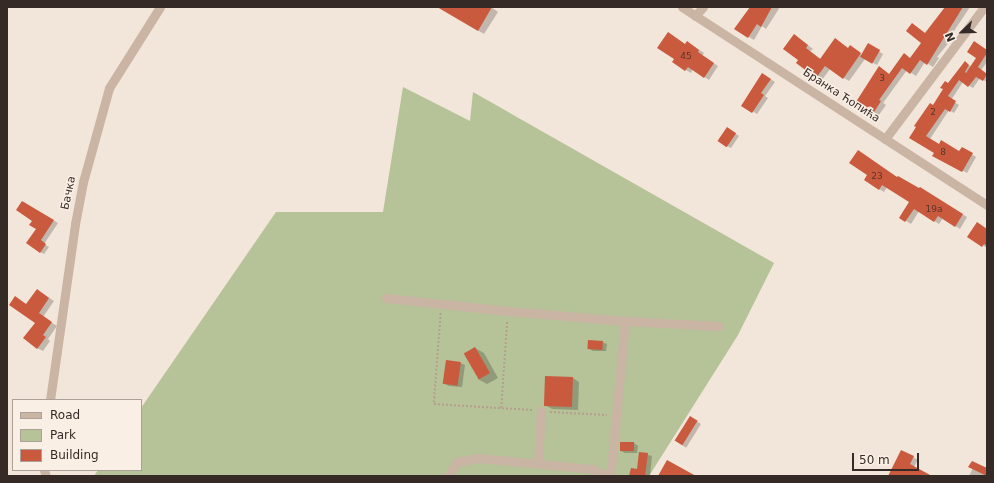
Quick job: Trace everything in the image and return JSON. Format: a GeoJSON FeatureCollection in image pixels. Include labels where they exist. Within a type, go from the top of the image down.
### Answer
{"type":"FeatureCollection","features":[{"type":"Feature","properties":{"kind":"street","name":"Бачка"},"geometry":{"type":"LineString","coordinates":[[50,399],[75,224],[83,182],[109,88],[160,7]]}},
{"type":"Feature","properties":{"kind":"street","name":"Бранка Ћопића"},"geometry":{"type":"LineString","coordinates":[[682,7],[987,205]]}},
{"type":"Feature","properties":{"kind":"street"},"geometry":{"type":"LineString","coordinates":[[695,16],[703,7]]}},
{"type":"Feature","properties":{"kind":"street"},"geometry":{"type":"LineString","coordinates":[[885,139],[984,7]]}},
{"type":"Feature","properties":{"kind":"street"},"geometry":{"type":"LineString","coordinates":[[386,298],[508,312],[719,326]]}},
{"type":"Feature","properties":{"kind":"street"},"geometry":{"type":"LineString","coordinates":[[448,476],[457,462],[478,458],[593,469],[604,476],[612,469],[625,320]]}},
{"type":"Feature","properties":{"kind":"street"},"geometry":{"type":"LineString","coordinates":[[538,463],[541,411]]}},
{"type":"Feature","properties":{"kind":"path"},"geometry":{"type":"LineString","coordinates":[[441,305],[434,404],[616,416]]}},
{"type":"Feature","properties":{"kind":"path"},"geometry":{"type":"LineString","coordinates":[[500,408],[508,312]]}},
{"type":"Feature","properties":{"kind":"green space"},"geometry":{"type":"Polygon","coordinates":[[[403,87],[470,121],[473,92],[774,263],[738,335],[649,476],[94,476],[97,471],[142,471],[142,407],[276,212],[383,212],[403,87]]]}},
{"type":"Feature","properties":{"kind":"building"},"geometry":{"type":"Polygon","coordinates":[[[437,7],[492,7],[478,31],[437,7]]]}},
{"type":"Feature","properties":{"kind":"building"},"geometry":{"type":"Polygon","coordinates":[[[750,7],[772,7],[761,27],[757,24],[748,38],[734,29],[750,7]]]}},
{"type":"Feature","properties":{"kind":"building"},"geometry":{"type":"Polygon","coordinates":[[[945,7],[963,7],[927,65],[920,60],[910,74],[902,68],[879,100],[881,101],[871,117],[854,105],[879,66],[889,74],[904,53],[910,58],[921,43],[906,31],[912,23],[925,33],[945,7]]]}},
{"type":"Feature","properties":{"kind":"building"},"geometry":{"type":"Polygon","coordinates":[[[668,32],[685,44],[687,41],[699,50],[698,52],[714,63],[704,78],[688,67],[685,71],[672,62],[674,59],[657,48],[668,32]]]}},
{"type":"Feature","properties":{"kind":"building"},"geometry":{"type":"Polygon","coordinates":[[[794,34],[808,45],[806,48],[820,59],[835,38],[848,48],[850,45],[861,53],[843,79],[825,66],[816,78],[796,63],[798,60],[783,49],[794,34]]]}},
{"type":"Feature","properties":{"kind":"building"},"geometry":{"type":"Polygon","coordinates":[[[974,41],[987,50],[987,53],[978,67],[987,74],[983,81],[976,77],[968,87],[959,80],[948,96],[956,101],[950,112],[945,109],[926,136],[939,144],[941,140],[959,151],[962,147],[973,153],[962,172],[932,156],[934,153],[909,138],[916,127],[914,126],[930,103],[933,105],[943,89],[940,88],[945,81],[948,83],[965,61],[969,65],[965,72],[966,73],[976,58],[967,52],[974,41]]]}},
{"type":"Feature","properties":{"kind":"building"},"geometry":{"type":"Polygon","coordinates":[[[868,43],[880,50],[872,64],[860,57],[868,43]]]}},
{"type":"Feature","properties":{"kind":"building"},"geometry":{"type":"Polygon","coordinates":[[[762,73],[771,79],[761,93],[764,95],[752,113],[741,106],[762,73]]]}},
{"type":"Feature","properties":{"kind":"building"},"geometry":{"type":"Polygon","coordinates":[[[727,127],[736,133],[727,147],[717,141],[727,127]]]}},
{"type":"Feature","properties":{"kind":"building"},"geometry":{"type":"Polygon","coordinates":[[[858,150],[897,177],[898,176],[919,188],[920,187],[963,214],[955,227],[938,216],[934,222],[914,209],[905,222],[899,218],[909,202],[882,185],[879,190],[864,180],[867,175],[849,163],[858,150]]]}},
{"type":"Feature","properties":{"kind":"building"},"geometry":{"type":"Polygon","coordinates":[[[22,201],[54,220],[41,240],[46,244],[40,253],[26,243],[36,229],[29,225],[32,221],[16,210],[22,201]]]}},
{"type":"Feature","properties":{"kind":"building"},"geometry":{"type":"Polygon","coordinates":[[[977,222],[987,229],[987,246],[984,244],[982,247],[967,237],[977,222]]]}},
{"type":"Feature","properties":{"kind":"building"},"geometry":{"type":"Polygon","coordinates":[[[37,289],[49,298],[39,313],[52,322],[43,335],[46,337],[37,349],[23,338],[35,323],[9,305],[15,296],[26,304],[37,289]]]}},
{"type":"Feature","properties":{"kind":"building"},"geometry":{"type":"Polygon","coordinates":[[[588,340],[603,341],[602,350],[587,349],[588,340]]]}},
{"type":"Feature","properties":{"kind":"building"},"geometry":{"type":"Polygon","coordinates":[[[475,347],[490,373],[479,379],[464,354],[475,347]]]}},
{"type":"Feature","properties":{"kind":"building"},"geometry":{"type":"Polygon","coordinates":[[[446,360],[461,362],[458,386],[443,384],[446,360]]]}},
{"type":"Feature","properties":{"kind":"building"},"geometry":{"type":"Polygon","coordinates":[[[545,376],[573,377],[572,407],[544,406],[545,376]]]}},
{"type":"Feature","properties":{"kind":"building"},"geometry":{"type":"Polygon","coordinates":[[[690,416],[698,421],[682,445],[675,441],[690,416]]]}},
{"type":"Feature","properties":{"kind":"building"},"geometry":{"type":"Polygon","coordinates":[[[620,442],[634,442],[634,451],[620,451],[620,442]]]}},
{"type":"Feature","properties":{"kind":"building"},"geometry":{"type":"Polygon","coordinates":[[[901,450],[914,456],[910,464],[932,476],[888,476],[901,450]]]}},
{"type":"Feature","properties":{"kind":"building"},"geometry":{"type":"Polygon","coordinates":[[[639,452],[648,453],[645,476],[629,476],[631,468],[637,469],[639,452]]]}},
{"type":"Feature","properties":{"kind":"building"},"geometry":{"type":"Polygon","coordinates":[[[667,460],[696,476],[658,476],[667,460]]]}},
{"type":"Feature","properties":{"kind":"building"},"geometry":{"type":"Polygon","coordinates":[[[972,461],[987,468],[987,476],[968,467],[972,461]]]}}]}
